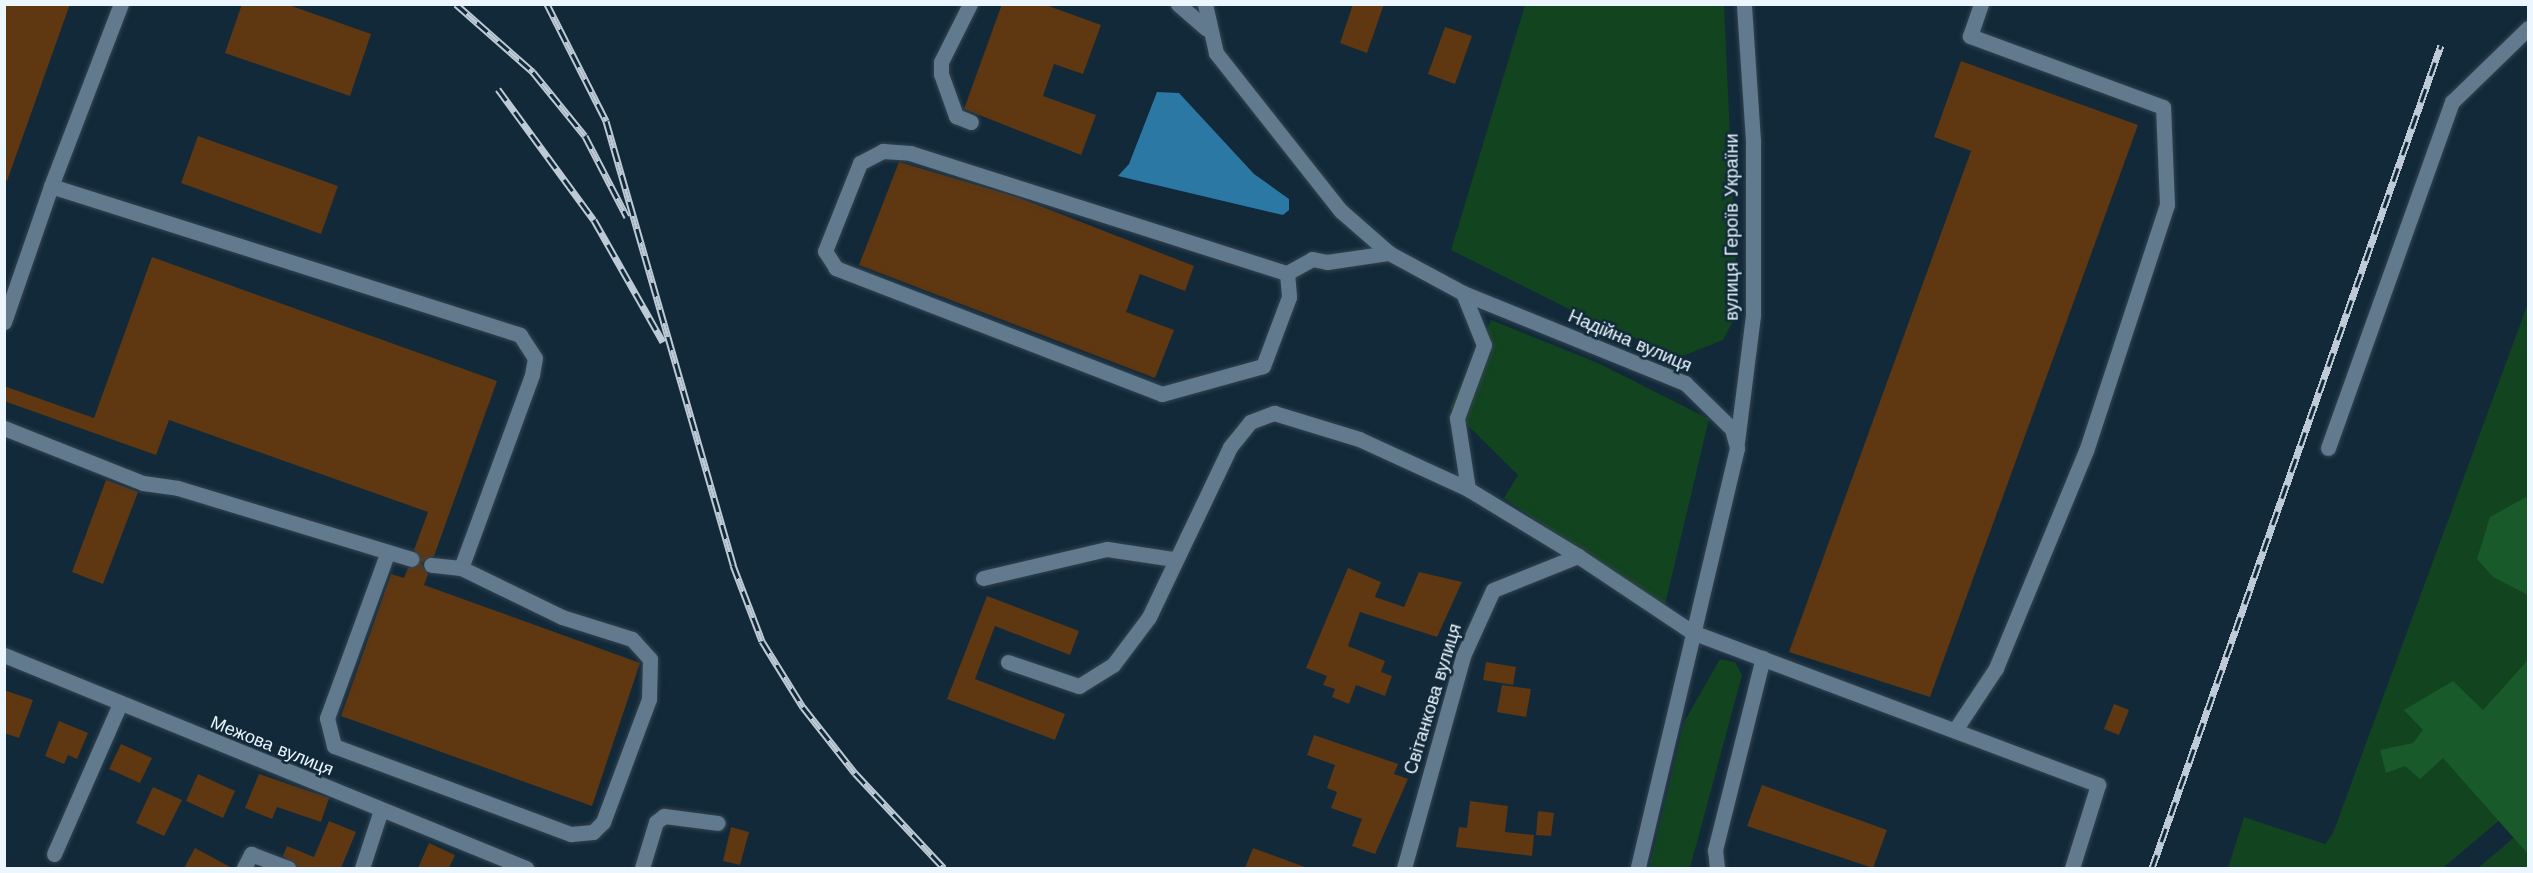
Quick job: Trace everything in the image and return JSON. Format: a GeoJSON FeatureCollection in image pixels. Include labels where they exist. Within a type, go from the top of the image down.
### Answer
{"type":"FeatureCollection","features":[{"type":"Feature","properties":{"kind":"street"},"geometry":{"type":"LineString","coordinates":[[4,322],[51,186],[121,4]]}},
{"type":"Feature","properties":{"kind":"street"},"geometry":{"type":"LineString","coordinates":[[969,4],[941,62],[941,74],[956,116],[971,122]]}},
{"type":"Feature","properties":{"kind":"street"},"geometry":{"type":"LineString","coordinates":[[1178,4],[1206,28]]}},
{"type":"Feature","properties":{"kind":"street"},"geometry":{"type":"LineString","coordinates":[[1205,4],[1206,28]]}},
{"type":"Feature","properties":{"kind":"street","name":"вулиця Героїв України"},"geometry":{"type":"LineString","coordinates":[[1737,448],[1753,315],[1753,141],[1744,4]]}},
{"type":"Feature","properties":{"kind":"street"},"geometry":{"type":"LineString","coordinates":[[1955,730],[1996,668],[2086,451],[2167,205],[2163,106],[1970,36],[1981,4]]}},
{"type":"Feature","properties":{"kind":"street","name":"Надійна вулиця"},"geometry":{"type":"LineString","coordinates":[[1206,28],[1216,53],[1299,160],[1341,211],[1389,253],[1463,293],[1685,383],[1719,412],[1737,448]]}},
{"type":"Feature","properties":{"kind":"street"},"geometry":{"type":"LineString","coordinates":[[2328,448],[2452,102],[2529,28]]}},
{"type":"Feature","properties":{"kind":"street"},"geometry":{"type":"LineString","coordinates":[[1287,273],[1289,297],[1263,366],[1162,394],[836,268],[825,251],[860,163],[883,151],[910,153],[1287,273],[1312,258],[1327,262],[1389,253]]}},
{"type":"Feature","properties":{"kind":"street"},"geometry":{"type":"LineString","coordinates":[[51,186],[441,306],[520,335],[531,344],[532,375],[461,568]]}},
{"type":"Feature","properties":{"kind":"street"},"geometry":{"type":"LineString","coordinates":[[1463,293],[1484,345],[1457,418],[1468,489]]}},
{"type":"Feature","properties":{"kind":"street"},"geometry":{"type":"LineString","coordinates":[[1008,662],[1080,687],[1113,665],[1132,644],[1230,447],[1261,415],[1290,414],[1313,421],[1468,489],[1578,556],[1692,632],[2098,784],[2072,868]]}},
{"type":"Feature","properties":{"kind":"street"},"geometry":{"type":"LineString","coordinates":[[4,429],[143,483],[178,488],[387,554],[411,559]]}},
{"type":"Feature","properties":{"kind":"street"},"geometry":{"type":"LineString","coordinates":[[1638,868],[1737,448]]}},
{"type":"Feature","properties":{"kind":"street"},"geometry":{"type":"LineString","coordinates":[[983,578],[1107,549],[1174,558]]}},
{"type":"Feature","properties":{"kind":"street"},"geometry":{"type":"LineString","coordinates":[[387,554],[327,718],[334,746],[571,834],[593,832],[603,822],[649,699],[650,659],[632,639],[562,617],[461,568],[431,565]]}},
{"type":"Feature","properties":{"kind":"street","name":"Світанкова вулиця"},"geometry":{"type":"LineString","coordinates":[[1404,868],[1463,656],[1493,590],[1578,556]]}},
{"type":"Feature","properties":{"kind":"street","name":"Межова вулиця"},"geometry":{"type":"LineString","coordinates":[[4,656],[119,706],[526,868]]}},
{"type":"Feature","properties":{"kind":"street"},"geometry":{"type":"LineString","coordinates":[[1717,868],[1715,850],[1763,658]]}},
{"type":"Feature","properties":{"kind":"street"},"geometry":{"type":"LineString","coordinates":[[54,854],[119,706]]}},
{"type":"Feature","properties":{"kind":"street"},"geometry":{"type":"LineString","coordinates":[[362,868],[381,810]]}},
{"type":"Feature","properties":{"kind":"street"},"geometry":{"type":"LineString","coordinates":[[642,868],[656,822],[664,816],[718,823]]}},
{"type":"Feature","properties":{"kind":"street"},"geometry":{"type":"LineString","coordinates":[[244,868],[251,854],[288,868]]}},
{"type":"Feature","properties":{"kind":"green space"},"geometry":{"type":"Polygon","coordinates":[[[1525,5],[1724,5],[1738,312],[1723,340],[1680,357],[1583,316],[1451,250],[1525,5]]]}},
{"type":"Feature","properties":{"kind":"green space"},"geometry":{"type":"Polygon","coordinates":[[[2528,303],[2528,796],[2443,868],[2228,868],[2244,817],[2325,844],[2333,833],[2528,303]]]}},
{"type":"Feature","properties":{"kind":"green space"},"geometry":{"type":"Polygon","coordinates":[[[1491,320],[1598,363],[1709,419],[1664,609],[1504,498],[1518,475],[1450,408],[1491,320]]]}},
{"type":"Feature","properties":{"kind":"green space"},"geometry":{"type":"Polygon","coordinates":[[[2526,497],[2528,500],[2528,595],[2493,577],[2477,559],[2490,517],[2526,497]]]}},
{"type":"Feature","properties":{"kind":"green space"},"geometry":{"type":"Polygon","coordinates":[[[1720,659],[1735,662],[1742,675],[1690,868],[1649,868],[1684,722],[1720,659]]]}},
{"type":"Feature","properties":{"kind":"green space"},"geometry":{"type":"Polygon","coordinates":[[[2528,660],[2528,854],[2443,758],[2420,779],[2405,766],[2386,773],[2380,750],[2413,743],[2423,730],[2404,710],[2453,681],[2483,710],[2528,660]]]}},
{"type":"Feature","properties":{"kind":"green space"},"geometry":{"type":"Polygon","coordinates":[[[2528,825],[2528,868],[2478,868],[2503,847],[2528,825]]]}},
{"type":"Feature","properties":{"kind":"water"},"geometry":{"type":"Polygon","coordinates":[[[1157,92],[1179,93],[1254,174],[1289,199],[1289,210],[1283,215],[1118,176],[1129,164],[1157,92]]]}},
{"type":"Feature","properties":{"kind":"building"},"geometry":{"type":"Polygon","coordinates":[[[4,4],[70,4],[7,181],[4,180],[4,4]]]}},
{"type":"Feature","properties":{"kind":"building"},"geometry":{"type":"Polygon","coordinates":[[[242,4],[286,4],[371,34],[350,96],[225,53],[242,4]]]}},
{"type":"Feature","properties":{"kind":"building"},"geometry":{"type":"Polygon","coordinates":[[[1002,4],[1043,4],[1101,25],[1083,74],[1054,64],[1043,96],[1096,115],[1081,155],[964,109],[1002,4]]]}},
{"type":"Feature","properties":{"kind":"building"},"geometry":{"type":"Polygon","coordinates":[[[1353,4],[1384,4],[1367,53],[1340,43],[1353,4]]]}},
{"type":"Feature","properties":{"kind":"building"},"geometry":{"type":"Polygon","coordinates":[[[1445,27],[1472,36],[1455,84],[1428,74],[1445,27]]]}},
{"type":"Feature","properties":{"kind":"building"},"geometry":{"type":"Polygon","coordinates":[[[1961,61],[2138,125],[1930,697],[1789,652],[1971,151],[1934,137],[1961,61]]]}},
{"type":"Feature","properties":{"kind":"building"},"geometry":{"type":"Polygon","coordinates":[[[198,136],[338,186],[321,234],[181,183],[198,136]]]}},
{"type":"Feature","properties":{"kind":"building"},"geometry":{"type":"Polygon","coordinates":[[[899,162],[1017,197],[1194,266],[1185,291],[1140,274],[1126,312],[1174,330],[1155,378],[859,265],[899,162]]]}},
{"type":"Feature","properties":{"kind":"building"},"geometry":{"type":"Polygon","coordinates":[[[152,257],[497,381],[434,556],[421,563],[428,574],[424,585],[640,663],[592,806],[341,716],[391,574],[404,578],[408,568],[420,562],[414,550],[428,512],[169,420],[156,455],[4,401],[4,386],[94,418],[152,257]]]}},
{"type":"Feature","properties":{"kind":"building"},"geometry":{"type":"Polygon","coordinates":[[[106,480],[138,492],[103,584],[72,572],[106,480]]]}},
{"type":"Feature","properties":{"kind":"building"},"geometry":{"type":"Polygon","coordinates":[[[1348,568],[1381,582],[1375,597],[1404,607],[1419,572],[1462,582],[1437,637],[1360,612],[1348,646],[1385,661],[1381,672],[1392,676],[1385,696],[1356,685],[1349,704],[1332,697],[1335,689],[1323,685],[1327,676],[1306,668],[1348,568]]]}},
{"type":"Feature","properties":{"kind":"building"},"geometry":{"type":"Polygon","coordinates":[[[987,596],[1079,631],[1070,655],[995,626],[975,679],[1065,714],[1055,740],[947,699],[987,596]]]}},
{"type":"Feature","properties":{"kind":"building"},"geometry":{"type":"Polygon","coordinates":[[[1486,662],[1516,667],[1513,685],[1483,680],[1486,662]]]}},
{"type":"Feature","properties":{"kind":"building"},"geometry":{"type":"Polygon","coordinates":[[[1502,685],[1531,689],[1526,717],[1497,712],[1502,685]]]}},
{"type":"Feature","properties":{"kind":"building"},"geometry":{"type":"Polygon","coordinates":[[[4,690],[33,700],[19,738],[4,733],[4,690]]]}},
{"type":"Feature","properties":{"kind":"building"},"geometry":{"type":"Polygon","coordinates":[[[2114,704],[2129,710],[2119,735],[2104,729],[2114,704]]]}},
{"type":"Feature","properties":{"kind":"building"},"geometry":{"type":"Polygon","coordinates":[[[59,721],[88,733],[77,759],[68,755],[64,764],[45,756],[59,721]]]}},
{"type":"Feature","properties":{"kind":"building"},"geometry":{"type":"Polygon","coordinates":[[[1314,735],[1398,764],[1394,774],[1408,779],[1375,854],[1352,846],[1362,819],[1331,808],[1337,792],[1327,788],[1335,765],[1307,755],[1314,735]]]}},
{"type":"Feature","properties":{"kind":"building"},"geometry":{"type":"Polygon","coordinates":[[[121,744],[152,758],[140,783],[109,769],[121,744]]]}},
{"type":"Feature","properties":{"kind":"building"},"geometry":{"type":"Polygon","coordinates":[[[198,774],[235,791],[223,818],[186,801],[198,774]]]}},
{"type":"Feature","properties":{"kind":"building"},"geometry":{"type":"Polygon","coordinates":[[[259,774],[329,798],[321,822],[277,807],[272,819],[245,808],[259,774]]]}},
{"type":"Feature","properties":{"kind":"building"},"geometry":{"type":"Polygon","coordinates":[[[1762,785],[1887,830],[1873,868],[1747,826],[1762,785]]]}},
{"type":"Feature","properties":{"kind":"building"},"geometry":{"type":"Polygon","coordinates":[[[153,787],[182,800],[164,836],[136,823],[153,787]]]}},
{"type":"Feature","properties":{"kind":"building"},"geometry":{"type":"Polygon","coordinates":[[[1470,801],[1508,806],[1505,832],[1534,835],[1532,856],[1456,847],[1459,827],[1467,828],[1470,801]]]}},
{"type":"Feature","properties":{"kind":"building"},"geometry":{"type":"Polygon","coordinates":[[[1538,811],[1554,813],[1551,836],[1536,835],[1538,811]]]}},
{"type":"Feature","properties":{"kind":"building"},"geometry":{"type":"Polygon","coordinates":[[[329,821],[356,832],[341,868],[297,868],[283,856],[287,846],[314,857],[329,821]]]}},
{"type":"Feature","properties":{"kind":"building"},"geometry":{"type":"Polygon","coordinates":[[[731,827],[749,832],[740,865],[723,861],[731,827]]]}},
{"type":"Feature","properties":{"kind":"building"},"geometry":{"type":"Polygon","coordinates":[[[429,843],[455,855],[449,868],[418,868],[429,843]]]}},
{"type":"Feature","properties":{"kind":"building"},"geometry":{"type":"Polygon","coordinates":[[[195,848],[232,868],[184,868],[195,848]]]}},
{"type":"Feature","properties":{"kind":"building"},"geometry":{"type":"Polygon","coordinates":[[[1253,848],[1305,867],[1305,868],[1245,868],[1253,848]]]}},
{"type":"Feature","properties":{"kind":"railway"},"geometry":{"type":"LineString","coordinates":[[456,4],[533,72],[585,136],[627,217]]}},
{"type":"Feature","properties":{"kind":"railway"},"geometry":{"type":"LineString","coordinates":[[547,4],[606,121],[733,565],[762,641],[803,707],[855,773],[944,868]]}},
{"type":"Feature","properties":{"kind":"railway"},"geometry":{"type":"LineString","coordinates":[[2152,868],[2441,45]]}},
{"type":"Feature","properties":{"kind":"railway"},"geometry":{"type":"LineString","coordinates":[[498,89],[594,220],[663,342]]}}]}
